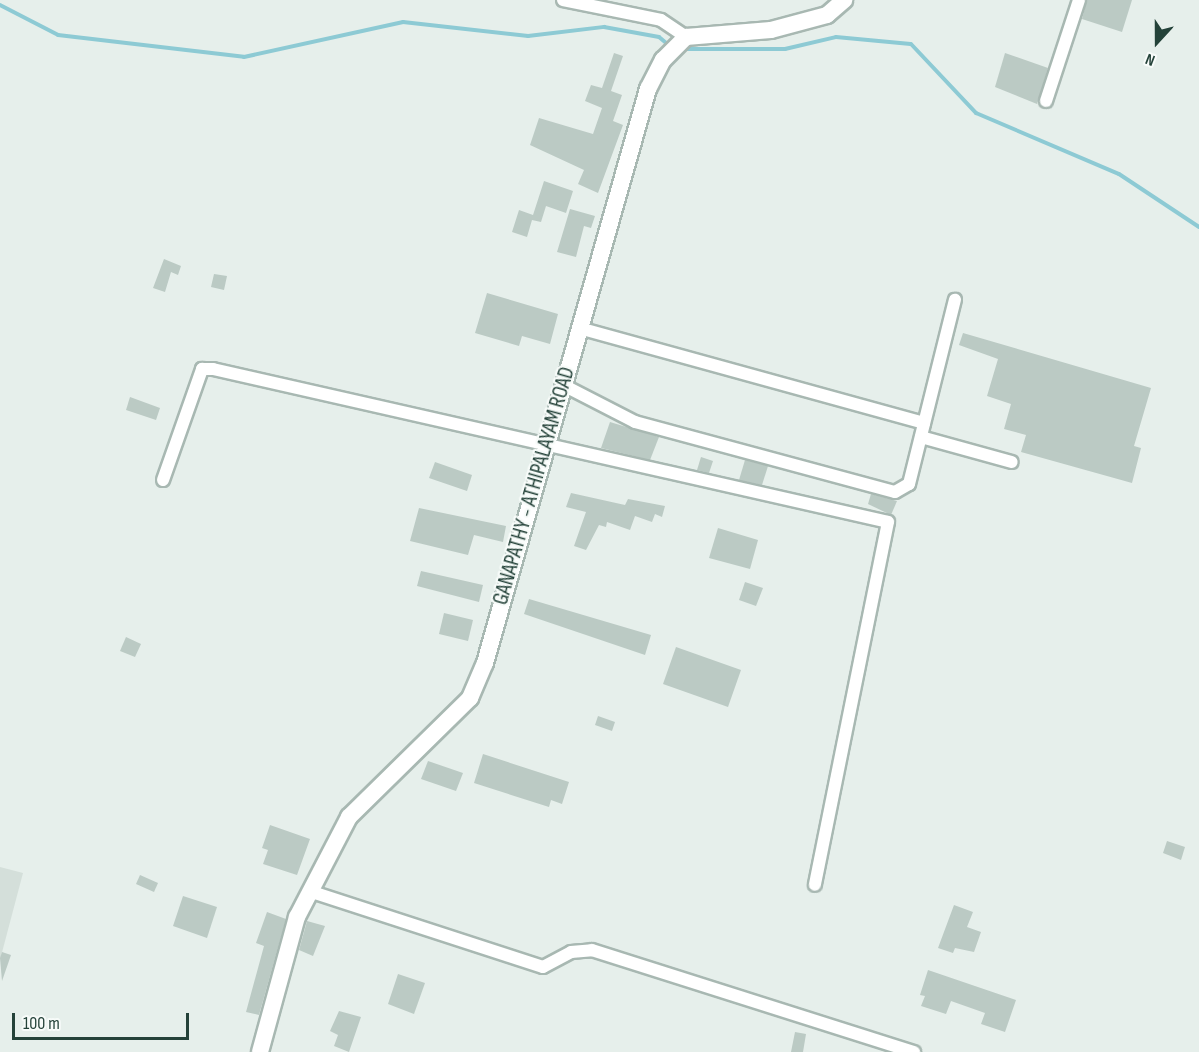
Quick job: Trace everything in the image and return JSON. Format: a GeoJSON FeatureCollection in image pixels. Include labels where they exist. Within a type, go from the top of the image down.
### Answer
{"type":"FeatureCollection","features":[{"type":"Feature","properties":{"kind":"main road"},"geometry":{"type":"LineString","coordinates":[[686,37],[771,30],[827,15],[844,0]]}},
{"type":"Feature","properties":{"kind":"main road","name":"GANAPATHY - ATHIPALAYAM ROAD"},"geometry":{"type":"LineString","coordinates":[[260,1052],[297,917],[349,817],[470,699],[485,663],[562,385],[648,89],[663,60],[686,37]]}},
{"type":"Feature","properties":{"kind":"street"},"geometry":{"type":"LineString","coordinates":[[563,0],[661,20],[686,37]]}},
{"type":"Feature","properties":{"kind":"street"},"geometry":{"type":"LineString","coordinates":[[1046,102],[1079,0]]}},
{"type":"Feature","properties":{"kind":"street"},"geometry":{"type":"LineString","coordinates":[[562,385],[635,422],[895,492],[909,484],[955,300]]}},
{"type":"Feature","properties":{"kind":"street"},"geometry":{"type":"LineString","coordinates":[[579,328],[924,423]]}},
{"type":"Feature","properties":{"kind":"street"},"geometry":{"type":"LineString","coordinates":[[163,480],[202,369],[888,522],[815,885]]}},
{"type":"Feature","properties":{"kind":"street"},"geometry":{"type":"LineString","coordinates":[[921,437],[1012,462]]}},
{"type":"Feature","properties":{"kind":"street"},"geometry":{"type":"LineString","coordinates":[[309,891],[543,967],[571,952],[592,950],[914,1052]]}},
{"type":"Feature","properties":{"kind":"shaded area"},"geometry":{"type":"Polygon","coordinates":[[[0,867],[23,873],[0,960],[0,867]]]}},
{"type":"Feature","properties":{"kind":"building"},"geometry":{"type":"Polygon","coordinates":[[[1087,0],[1132,0],[1122,32],[1082,19],[1087,0]]]}},
{"type":"Feature","properties":{"kind":"building"},"geometry":{"type":"Polygon","coordinates":[[[614,53],[623,56],[611,91],[622,95],[613,121],[623,125],[598,193],[578,184],[584,170],[530,145],[539,118],[593,134],[602,108],[585,101],[591,85],[602,88],[614,53]]]}},
{"type":"Feature","properties":{"kind":"building"},"geometry":{"type":"Polygon","coordinates":[[[1005,53],[1048,68],[1037,104],[995,87],[1005,53]]]}},
{"type":"Feature","properties":{"kind":"building"},"geometry":{"type":"Polygon","coordinates":[[[544,181],[573,191],[566,213],[546,206],[541,222],[532,220],[527,237],[512,232],[519,210],[533,215],[544,181]]]}},
{"type":"Feature","properties":{"kind":"building"},"geometry":{"type":"Polygon","coordinates":[[[570,209],[595,216],[591,228],[584,226],[576,257],[557,252],[570,209]]]}},
{"type":"Feature","properties":{"kind":"building"},"geometry":{"type":"Polygon","coordinates":[[[164,259],[181,266],[178,275],[171,272],[165,292],[153,288],[164,259]]]}},
{"type":"Feature","properties":{"kind":"building"},"geometry":{"type":"Polygon","coordinates":[[[214,274],[227,276],[224,290],[211,287],[214,274]]]}},
{"type":"Feature","properties":{"kind":"building"},"geometry":{"type":"Polygon","coordinates":[[[487,293],[558,314],[550,344],[522,336],[519,346],[475,333],[487,293]]]}},
{"type":"Feature","properties":{"kind":"building"},"geometry":{"type":"Polygon","coordinates":[[[963,333],[1151,388],[1134,446],[1141,448],[1132,483],[1021,452],[1026,435],[1004,429],[1011,404],[987,396],[998,359],[959,345],[963,333]]]}},
{"type":"Feature","properties":{"kind":"building"},"geometry":{"type":"Polygon","coordinates":[[[130,397],[160,408],[156,420],[126,410],[130,397]]]}},
{"type":"Feature","properties":{"kind":"building"},"geometry":{"type":"Polygon","coordinates":[[[610,422],[659,437],[650,460],[601,448],[610,422]]]}},
{"type":"Feature","properties":{"kind":"building"},"geometry":{"type":"Polygon","coordinates":[[[701,457],[713,461],[709,473],[697,470],[701,457]]]}},
{"type":"Feature","properties":{"kind":"building"},"geometry":{"type":"Polygon","coordinates":[[[745,460],[768,466],[762,485],[739,480],[745,460]]]}},
{"type":"Feature","properties":{"kind":"building"},"geometry":{"type":"Polygon","coordinates":[[[435,462],[472,475],[467,491],[429,478],[435,462]]]}},
{"type":"Feature","properties":{"kind":"building"},"geometry":{"type":"Polygon","coordinates":[[[571,493],[625,505],[628,499],[665,506],[662,517],[655,514],[652,522],[635,516],[630,530],[607,522],[606,527],[599,525],[586,550],[574,546],[586,512],[566,507],[571,493]]]}},
{"type":"Feature","properties":{"kind":"building"},"geometry":{"type":"Polygon","coordinates":[[[871,494],[897,501],[891,515],[868,504],[871,494]]]}},
{"type":"Feature","properties":{"kind":"building"},"geometry":{"type":"Polygon","coordinates":[[[419,508],[506,526],[503,542],[474,535],[468,555],[410,541],[419,508]]]}},
{"type":"Feature","properties":{"kind":"building"},"geometry":{"type":"Polygon","coordinates":[[[718,528],[758,540],[750,569],[709,558],[718,528]]]}},
{"type":"Feature","properties":{"kind":"building"},"geometry":{"type":"Polygon","coordinates":[[[421,571],[483,585],[479,602],[417,586],[421,571]]]}},
{"type":"Feature","properties":{"kind":"building"},"geometry":{"type":"Polygon","coordinates":[[[745,582],[763,588],[756,606],[739,600],[745,582]]]}},
{"type":"Feature","properties":{"kind":"building"},"geometry":{"type":"Polygon","coordinates":[[[529,599],[651,635],[645,655],[524,614],[529,599]]]}},
{"type":"Feature","properties":{"kind":"building"},"geometry":{"type":"Polygon","coordinates":[[[444,613],[473,620],[468,641],[439,634],[444,613]]]}},
{"type":"Feature","properties":{"kind":"building"},"geometry":{"type":"Polygon","coordinates":[[[126,637],[141,644],[135,657],[120,651],[126,637]]]}},
{"type":"Feature","properties":{"kind":"building"},"geometry":{"type":"Polygon","coordinates":[[[676,647],[741,670],[728,707],[663,684],[676,647]]]}},
{"type":"Feature","properties":{"kind":"building"},"geometry":{"type":"Polygon","coordinates":[[[598,716],[615,722],[612,731],[595,725],[598,716]]]}},
{"type":"Feature","properties":{"kind":"building"},"geometry":{"type":"Polygon","coordinates":[[[483,754],[569,782],[562,804],[551,800],[549,807],[474,783],[483,754]]]}},
{"type":"Feature","properties":{"kind":"building"},"geometry":{"type":"Polygon","coordinates":[[[428,761],[463,773],[456,791],[421,779],[428,761]]]}},
{"type":"Feature","properties":{"kind":"building"},"geometry":{"type":"Polygon","coordinates":[[[270,825],[310,839],[297,875],[263,864],[268,850],[262,848],[270,825]]]}},
{"type":"Feature","properties":{"kind":"building"},"geometry":{"type":"Polygon","coordinates":[[[1167,841],[1185,847],[1181,860],[1163,853],[1167,841]]]}},
{"type":"Feature","properties":{"kind":"building"},"geometry":{"type":"Polygon","coordinates":[[[140,875],[158,883],[154,892],[136,884],[140,875]]]}},
{"type":"Feature","properties":{"kind":"building"},"geometry":{"type":"Polygon","coordinates":[[[183,896],[217,907],[207,938],[173,926],[183,896]]]}},
{"type":"Feature","properties":{"kind":"building"},"geometry":{"type":"Polygon","coordinates":[[[954,905],[973,912],[967,927],[981,932],[974,952],[955,948],[953,953],[938,948],[954,905]]]}},
{"type":"Feature","properties":{"kind":"building"},"geometry":{"type":"Polygon","coordinates":[[[267,912],[286,919],[259,1015],[246,1012],[264,946],[256,943],[267,912]]]}},
{"type":"Feature","properties":{"kind":"building"},"geometry":{"type":"Polygon","coordinates":[[[307,921],[325,926],[313,956],[299,950],[307,921]]]}},
{"type":"Feature","properties":{"kind":"building"},"geometry":{"type":"Polygon","coordinates":[[[2,952],[11,955],[2,981],[0,958],[2,952]]]}},
{"type":"Feature","properties":{"kind":"building"},"geometry":{"type":"Polygon","coordinates":[[[928,970],[1016,1000],[1005,1032],[981,1024],[985,1013],[951,1001],[946,1014],[921,1006],[925,996],[920,995],[928,970]]]}},
{"type":"Feature","properties":{"kind":"building"},"geometry":{"type":"Polygon","coordinates":[[[398,974],[425,983],[414,1014],[388,1004],[398,974]]]}},
{"type":"Feature","properties":{"kind":"building"},"geometry":{"type":"Polygon","coordinates":[[[339,1011],[361,1017],[349,1052],[334,1046],[338,1035],[330,1031],[339,1011]]]}},
{"type":"Feature","properties":{"kind":"building"},"geometry":{"type":"Polygon","coordinates":[[[795,1032],[806,1034],[803,1052],[791,1052],[795,1032]]]}},
{"type":"Feature","properties":{"kind":"waterway"},"geometry":{"type":"LineString","coordinates":[[0,5],[58,35],[244,57],[403,22],[528,36],[604,27],[659,37],[671,47]]}},
{"type":"Feature","properties":{"kind":"waterway"},"geometry":{"type":"LineString","coordinates":[[681,49],[785,49],[836,37],[911,44],[976,113],[1119,174],[1199,227]]}}]}
